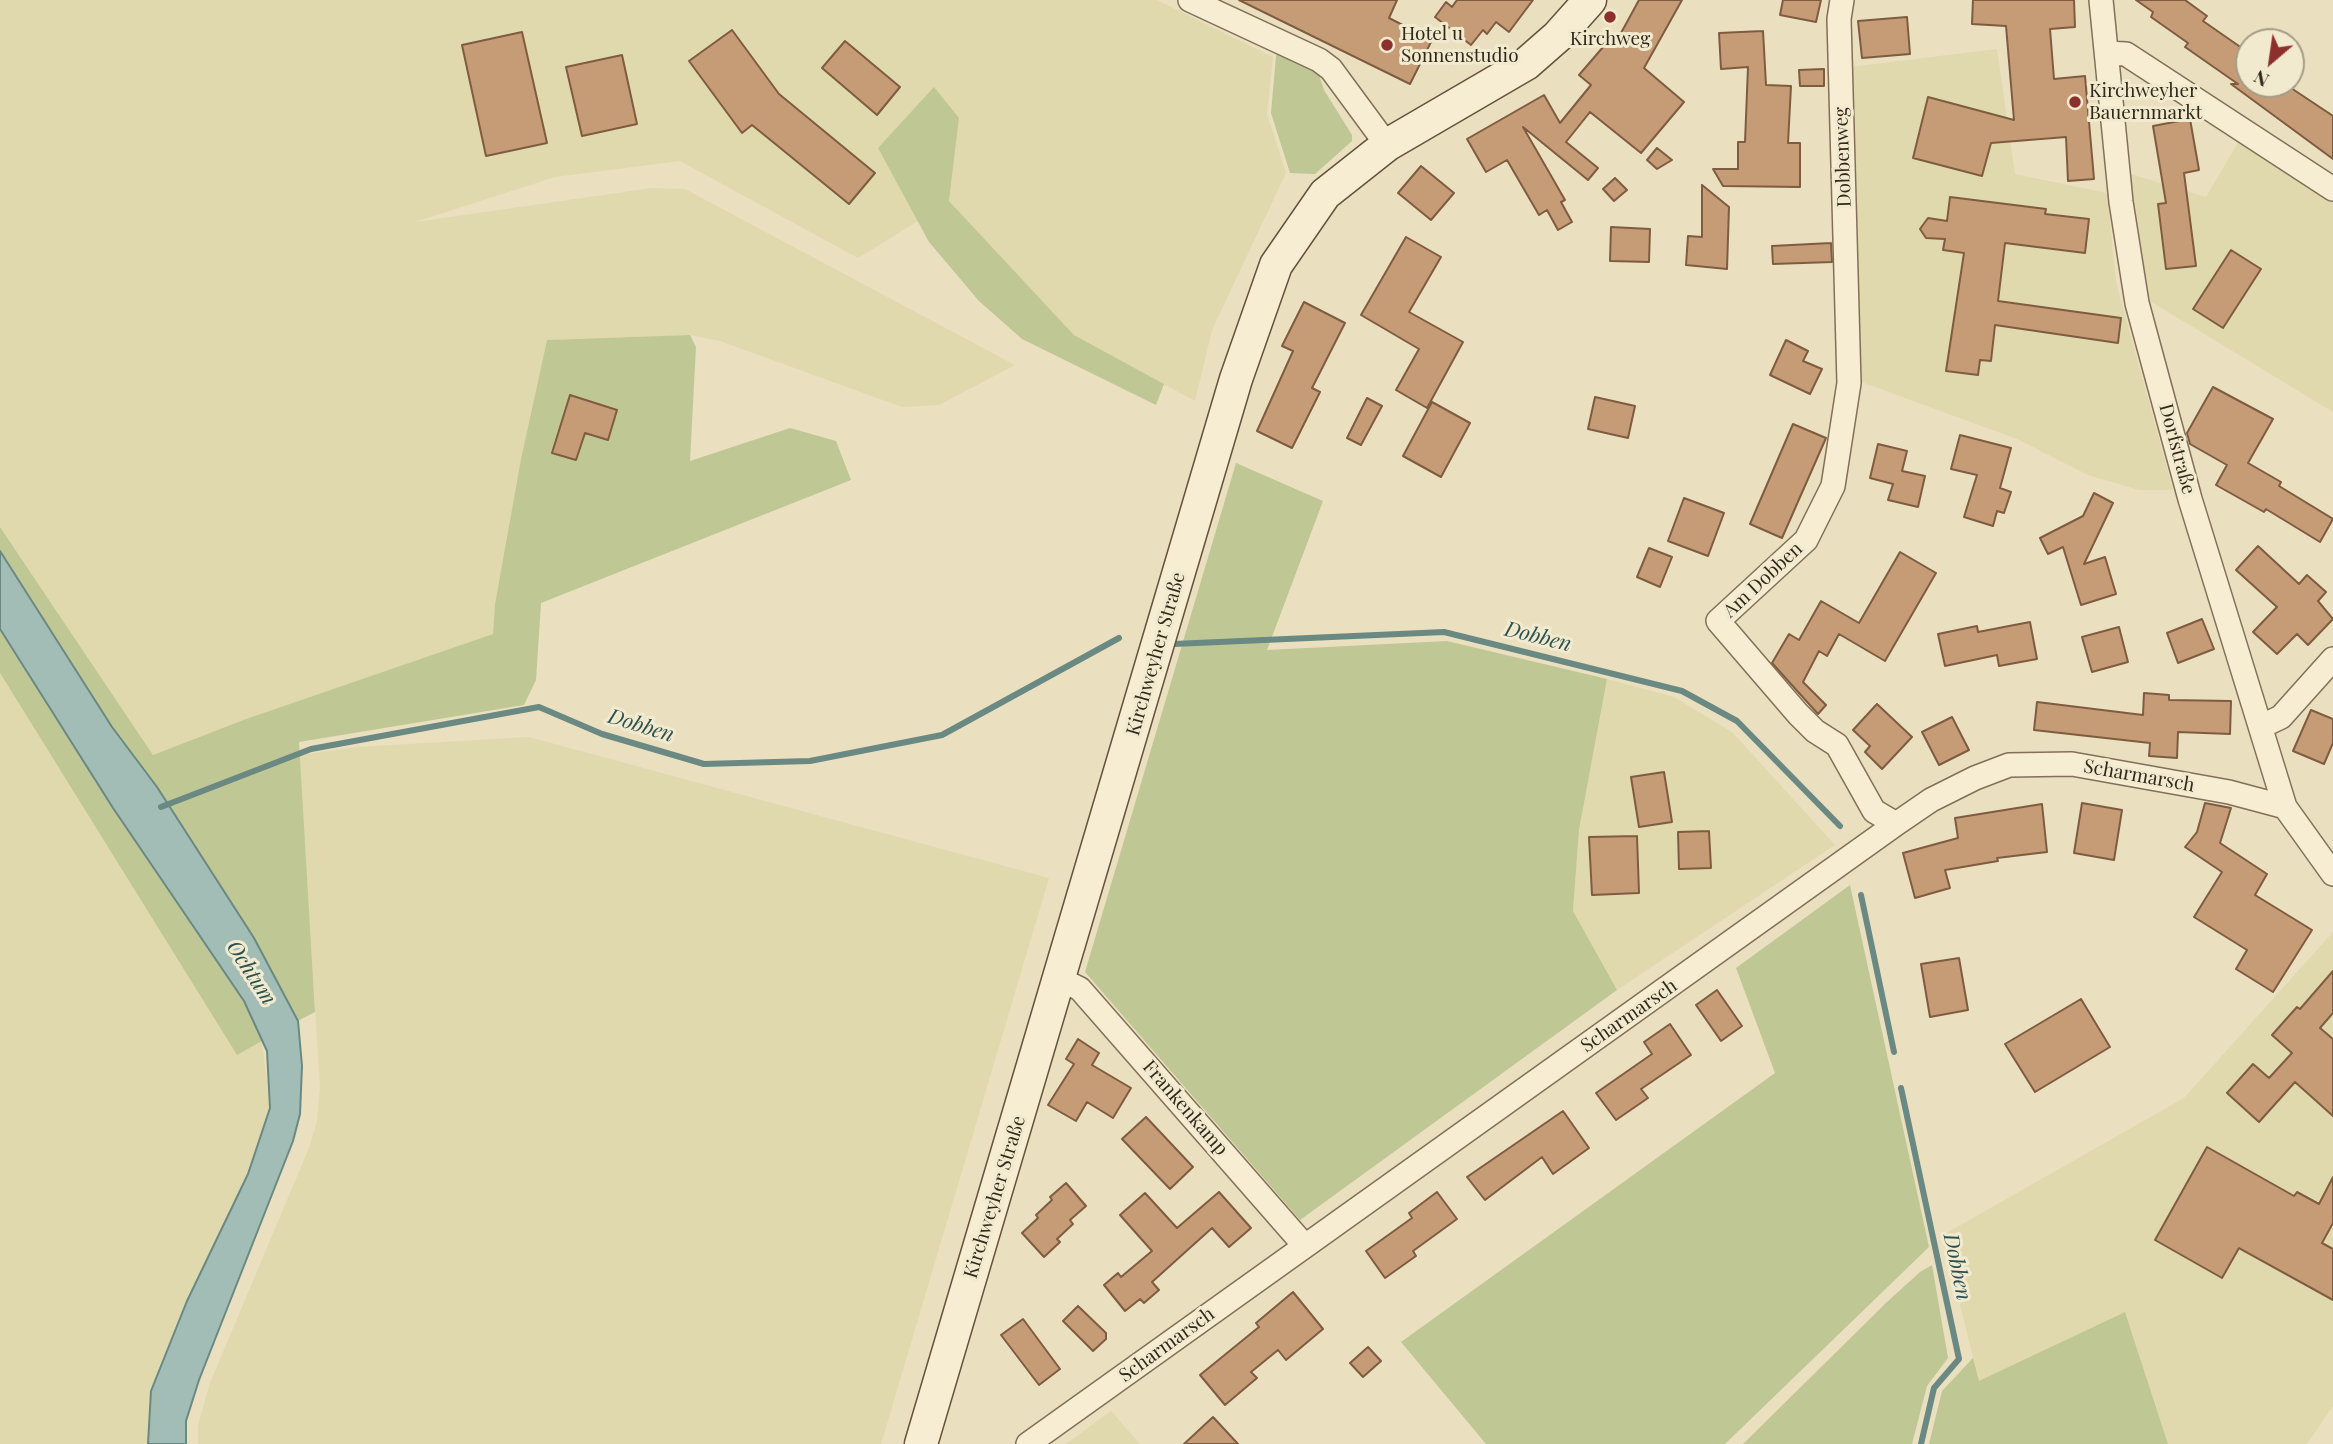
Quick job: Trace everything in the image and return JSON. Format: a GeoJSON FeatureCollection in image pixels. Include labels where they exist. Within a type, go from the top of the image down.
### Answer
{"type":"FeatureCollection","features":[{"type":"Feature","properties":{"kind":"main road","name":"Kirchweyher Straße"},"geometry":{"type":"LineString","coordinates":[[921,1444],[1236,379],[1276,265],[1325,194],[1387,145],[1526,64],[1558,36],[1590,0]]}},
{"type":"Feature","properties":{"kind":"street"},"geometry":{"type":"LineString","coordinates":[[1190,0],[1320,60],[1331,69],[1387,145]]}},
{"type":"Feature","properties":{"kind":"street","name":"Dobbenweg"},"geometry":{"type":"LineString","coordinates":[[1842,0],[1839,19],[1849,314]]}},
{"type":"Feature","properties":{"kind":"street","name":"Dorfstraße"},"geometry":{"type":"LineString","coordinates":[[2101,0],[2121,202],[2137,303],[2190,499],[2285,807],[2333,874]]}},
{"type":"Feature","properties":{"kind":"street"},"geometry":{"type":"LineString","coordinates":[[2107,53],[2126,54],[2333,189]]}},
{"type":"Feature","properties":{"kind":"street","name":"Am Dobben"},"geometry":{"type":"LineString","coordinates":[[1849,314],[1849,383],[1833,486],[1806,540],[1718,621],[1798,715],[1815,731],[1837,745],[1874,811],[1896,824]]}},
{"type":"Feature","properties":{"kind":"street"},"geometry":{"type":"LineString","coordinates":[[2262,726],[2281,717],[2333,659]]}},
{"type":"Feature","properties":{"kind":"street","name":"Scharmarsch"},"geometry":{"type":"LineString","coordinates":[[1028,1444],[1931,800],[1975,778],[2017,764],[2072,764],[2229,792],[2285,807]]}},
{"type":"Feature","properties":{"kind":"street","name":"Frankenkamp"},"geometry":{"type":"LineString","coordinates":[[1060,979],[1080,989],[1304,1245]]}},
{"type":"Feature","properties":{"kind":"shaded area"},"geometry":{"type":"Polygon","coordinates":[[[0,0],[1157,0],[1273,57],[1267,114],[1286,173],[1212,330],[1195,401],[1074,335],[949,201],[959,118],[878,148],[918,221],[858,258],[680,161],[555,177],[415,222],[652,188],[685,189],[1015,365],[939,405],[902,407],[720,341],[690,335],[547,340],[521,459],[495,604],[493,634],[246,719],[153,755],[0,527],[0,0]]]}},
{"type":"Feature","properties":{"kind":"shaded area"},"geometry":{"type":"Polygon","coordinates":[[[1997,49],[2015,174],[2107,193],[2116,282],[2173,490],[2139,490],[2088,475],[2017,439],[1856,380],[1850,67],[1997,49]]]}},
{"type":"Feature","properties":{"kind":"shaded area"},"geometry":{"type":"Polygon","coordinates":[[[2239,141],[2333,203],[2333,412],[2150,301],[2127,173],[2206,197],[2239,141]]]}},
{"type":"Feature","properties":{"kind":"shaded area"},"geometry":{"type":"Polygon","coordinates":[[[0,673],[237,1055],[262,1041],[270,1108],[248,1174],[187,1301],[151,1391],[148,1444],[0,1444],[0,673]]]}},
{"type":"Feature","properties":{"kind":"shaded area"},"geometry":{"type":"Polygon","coordinates":[[[1607,679],[1674,697],[1732,732],[1835,845],[1617,990],[1573,911],[1579,830],[1607,679]]]}},
{"type":"Feature","properties":{"kind":"shaded area"},"geometry":{"type":"Polygon","coordinates":[[[529,737],[1049,878],[881,1444],[198,1444],[198,1425],[210,1383],[309,1148],[317,1121],[320,1087],[299,755],[357,747],[529,737]]]}},
{"type":"Feature","properties":{"kind":"shaded area"},"geometry":{"type":"Polygon","coordinates":[[[2333,932],[2333,1406],[2307,1444],[2168,1444],[2125,1312],[1979,1382],[1943,1235],[2184,1098],[2333,932]]]}},
{"type":"Feature","properties":{"kind":"shaded area"},"geometry":{"type":"Polygon","coordinates":[[[1111,1411],[1140,1444],[1066,1444],[1111,1411]]]}},
{"type":"Feature","properties":{"kind":"green space"},"geometry":{"type":"Polygon","coordinates":[[[1279,51],[1316,66],[1324,90],[1352,135],[1352,141],[1315,174],[1290,173],[1271,113],[1276,56],[1279,51]]]}},
{"type":"Feature","properties":{"kind":"green space"},"geometry":{"type":"Polygon","coordinates":[[[934,87],[959,118],[949,201],[1074,335],[1164,384],[1156,405],[1022,339],[979,301],[929,242],[878,148],[934,87]]]}},
{"type":"Feature","properties":{"kind":"green space"},"geometry":{"type":"Polygon","coordinates":[[[690,335],[696,347],[690,461],[790,428],[836,441],[851,480],[541,603],[536,680],[524,705],[299,742],[315,1012],[298,1021],[254,938],[157,787],[112,727],[0,551],[0,527],[153,755],[246,719],[493,634],[495,604],[521,459],[547,340],[690,335]]]}},
{"type":"Feature","properties":{"kind":"green space"},"geometry":{"type":"Polygon","coordinates":[[[1236,463],[1323,501],[1267,650],[1447,641],[1607,679],[1579,830],[1573,911],[1617,990],[1300,1220],[1085,972],[1236,463]]]}},
{"type":"Feature","properties":{"kind":"green space"},"geometry":{"type":"Polygon","coordinates":[[[0,629],[113,808],[244,1001],[262,1041],[237,1055],[0,673],[0,629]]]}},
{"type":"Feature","properties":{"kind":"green space"},"geometry":{"type":"Polygon","coordinates":[[[1850,885],[1929,1247],[1725,1444],[1486,1444],[1401,1342],[1775,1073],[1736,968],[1850,885]]]}},
{"type":"Feature","properties":{"kind":"green space"},"geometry":{"type":"Polygon","coordinates":[[[1932,1265],[1948,1358],[1927,1386],[1912,1444],[1743,1444],[1887,1302],[1920,1272],[1932,1265]]]}},
{"type":"Feature","properties":{"kind":"green space"},"geometry":{"type":"Polygon","coordinates":[[[2125,1312],[2168,1444],[1929,1444],[1942,1391],[1973,1358],[1979,1381],[2125,1312]]]}},
{"type":"Feature","properties":{"kind":"water","name":"Ochtum"},"geometry":{"type":"Polygon","coordinates":[[[0,551],[112,727],[157,787],[254,938],[298,1021],[302,1066],[300,1114],[293,1141],[199,1380],[186,1421],[186,1444],[148,1444],[151,1391],[187,1301],[248,1174],[270,1108],[267,1051],[244,1001],[113,808],[0,629],[0,551]]]}},
{"type":"Feature","properties":{"kind":"building"},"geometry":{"type":"Polygon","coordinates":[[[1239,0],[1397,0],[1389,18],[1432,40],[1410,84],[1239,0]]]}},
{"type":"Feature","properties":{"kind":"building"},"geometry":{"type":"Polygon","coordinates":[[[1457,0],[1533,0],[1509,32],[1496,22],[1487,34],[1483,30],[1471,45],[1435,17],[1446,2],[1452,7],[1457,0]]]}},
{"type":"Feature","properties":{"kind":"building"},"geometry":{"type":"Polygon","coordinates":[[[1639,0],[1682,0],[1644,68],[1684,102],[1641,153],[1590,112],[1566,142],[1598,168],[1588,180],[1523,127],[1565,200],[1561,202],[1572,222],[1558,230],[1547,210],[1539,215],[1507,160],[1486,172],[1467,139],[1544,95],[1560,123],[1591,85],[1579,75],[1610,39],[1615,44],[1639,0]]]}},
{"type":"Feature","properties":{"kind":"building"},"geometry":{"type":"Polygon","coordinates":[[[1783,0],[1821,0],[1816,22],[1780,15],[1783,0]]]}},
{"type":"Feature","properties":{"kind":"building"},"geometry":{"type":"Polygon","coordinates":[[[1973,0],[2074,0],[2075,27],[2050,29],[2054,79],[2085,76],[2094,179],[2068,181],[2066,137],[1991,143],[1982,176],[1913,158],[1928,97],[2014,120],[2006,26],[1972,24],[1973,0]]]}},
{"type":"Feature","properties":{"kind":"building"},"geometry":{"type":"Polygon","coordinates":[[[2136,0],[2185,0],[2207,16],[2203,21],[2235,43],[2235,82],[2185,47],[2188,43],[2151,17],[2153,12],[2136,0]]]}},
{"type":"Feature","properties":{"kind":"building"},"geometry":{"type":"Polygon","coordinates":[[[1907,17],[1910,54],[1862,58],[1858,21],[1907,17]]]}},
{"type":"Feature","properties":{"kind":"building"},"geometry":{"type":"Polygon","coordinates":[[[732,30],[779,94],[875,173],[849,204],[752,125],[742,133],[689,61],[732,30]]]}},
{"type":"Feature","properties":{"kind":"building"},"geometry":{"type":"Polygon","coordinates":[[[1763,31],[1766,85],[1791,86],[1788,143],[1800,143],[1800,187],[1723,186],[1713,169],[1738,169],[1738,142],[1745,142],[1748,67],[1721,69],[1719,33],[1763,31]]]}},
{"type":"Feature","properties":{"kind":"building"},"geometry":{"type":"Polygon","coordinates":[[[522,32],[547,143],[486,156],[462,45],[522,32]]]}},
{"type":"Feature","properties":{"kind":"building"},"geometry":{"type":"Polygon","coordinates":[[[845,41],[900,87],[877,115],[822,68],[845,41]]]}},
{"type":"Feature","properties":{"kind":"building"},"geometry":{"type":"Polygon","coordinates":[[[622,55],[637,124],[582,136],[566,67],[622,55]]]}},
{"type":"Feature","properties":{"kind":"building"},"geometry":{"type":"Polygon","coordinates":[[[1824,69],[1824,86],[1800,86],[1799,70],[1824,69]]]}},
{"type":"Feature","properties":{"kind":"building"},"geometry":{"type":"Polygon","coordinates":[[[2305,97],[2333,116],[2333,159],[2250,98],[2305,97]]]}},
{"type":"Feature","properties":{"kind":"building"},"geometry":{"type":"Polygon","coordinates":[[[2190,119],[2199,170],[2184,173],[2196,266],[2166,269],[2158,204],[2166,203],[2153,126],[2190,119]]]}},
{"type":"Feature","properties":{"kind":"building"},"geometry":{"type":"Polygon","coordinates":[[[1657,148],[1672,160],[1657,169],[1647,160],[1657,148]]]}},
{"type":"Feature","properties":{"kind":"building"},"geometry":{"type":"Polygon","coordinates":[[[1421,166],[1454,193],[1431,220],[1398,193],[1421,166]]]}},
{"type":"Feature","properties":{"kind":"building"},"geometry":{"type":"Polygon","coordinates":[[[1615,178],[1627,190],[1614,201],[1603,189],[1615,178]]]}},
{"type":"Feature","properties":{"kind":"building"},"geometry":{"type":"Polygon","coordinates":[[[1702,185],[1729,207],[1727,269],[1686,265],[1688,236],[1702,237],[1702,185]]]}},
{"type":"Feature","properties":{"kind":"building"},"geometry":{"type":"Polygon","coordinates":[[[1950,197],[2046,209],[2045,214],[2089,219],[2085,253],[2005,243],[1998,301],[2121,318],[2118,343],[1995,325],[1991,361],[1980,360],[1978,375],[1946,371],[1964,253],[1943,250],[1945,239],[1926,238],[1920,229],[1928,218],[1947,221],[1950,197]]]}},
{"type":"Feature","properties":{"kind":"building"},"geometry":{"type":"Polygon","coordinates":[[[1611,227],[1650,229],[1649,262],[1610,261],[1611,227]]]}},
{"type":"Feature","properties":{"kind":"building"},"geometry":{"type":"Polygon","coordinates":[[[1406,237],[1441,257],[1409,312],[1463,342],[1427,408],[1396,390],[1419,349],[1361,315],[1406,237]]]}},
{"type":"Feature","properties":{"kind":"building"},"geometry":{"type":"Polygon","coordinates":[[[1831,243],[1832,262],[1773,264],[1772,246],[1831,243]]]}},
{"type":"Feature","properties":{"kind":"building"},"geometry":{"type":"Polygon","coordinates":[[[2231,250],[2261,269],[2223,328],[2193,309],[2231,250]]]}},
{"type":"Feature","properties":{"kind":"building"},"geometry":{"type":"Polygon","coordinates":[[[1304,302],[1345,323],[1312,388],[1320,392],[1292,448],[1257,431],[1293,351],[1282,346],[1304,302]]]}},
{"type":"Feature","properties":{"kind":"building"},"geometry":{"type":"Polygon","coordinates":[[[1786,340],[1808,351],[1803,361],[1822,369],[1810,394],[1770,375],[1786,340]]]}},
{"type":"Feature","properties":{"kind":"building"},"geometry":{"type":"Polygon","coordinates":[[[2213,387],[2273,419],[2248,463],[2281,482],[2279,486],[2333,519],[2320,542],[2266,509],[2264,512],[2216,485],[2227,465],[2190,444],[2187,433],[2213,387]]]}},
{"type":"Feature","properties":{"kind":"building"},"geometry":{"type":"Polygon","coordinates":[[[570,395],[617,410],[608,440],[585,433],[576,460],[552,453],[570,395]]]}},
{"type":"Feature","properties":{"kind":"building"},"geometry":{"type":"Polygon","coordinates":[[[1595,397],[1635,406],[1628,438],[1588,429],[1595,397]]]}},
{"type":"Feature","properties":{"kind":"building"},"geometry":{"type":"Polygon","coordinates":[[[1367,398],[1382,406],[1361,445],[1347,438],[1367,398]]]}},
{"type":"Feature","properties":{"kind":"building"},"geometry":{"type":"Polygon","coordinates":[[[1432,402],[1470,423],[1441,477],[1403,456],[1432,402]]]}},
{"type":"Feature","properties":{"kind":"building"},"geometry":{"type":"Polygon","coordinates":[[[1793,424],[1826,438],[1782,538],[1750,524],[1793,424]]]}},
{"type":"Feature","properties":{"kind":"building"},"geometry":{"type":"Polygon","coordinates":[[[1960,435],[2011,448],[2000,488],[2011,492],[2004,513],[1997,511],[1993,526],[1964,517],[1977,475],[1951,469],[1960,435]]]}},
{"type":"Feature","properties":{"kind":"building"},"geometry":{"type":"Polygon","coordinates":[[[1878,444],[1907,451],[1902,471],[1925,476],[1918,507],[1888,500],[1893,484],[1870,478],[1878,444]]]}},
{"type":"Feature","properties":{"kind":"building"},"geometry":{"type":"Polygon","coordinates":[[[2094,493],[2113,503],[2084,564],[2105,557],[2116,594],[2081,605],[2063,547],[2048,554],[2040,538],[2083,516],[2094,493]]]}},
{"type":"Feature","properties":{"kind":"building"},"geometry":{"type":"Polygon","coordinates":[[[1684,498],[1724,513],[1708,556],[1668,541],[1684,498]]]}},
{"type":"Feature","properties":{"kind":"building"},"geometry":{"type":"Polygon","coordinates":[[[2258,546],[2299,584],[2307,575],[2326,592],[2318,601],[2333,619],[2308,645],[2297,634],[2277,654],[2253,632],[2277,607],[2236,570],[2258,546]]]}},
{"type":"Feature","properties":{"kind":"building"},"geometry":{"type":"Polygon","coordinates":[[[1649,548],[1672,557],[1660,587],[1637,577],[1649,548]]]}},
{"type":"Feature","properties":{"kind":"building"},"geometry":{"type":"Polygon","coordinates":[[[1900,552],[1936,573],[1885,661],[1839,634],[1827,656],[1819,651],[1803,682],[1826,705],[1818,714],[1772,663],[1789,634],[1799,640],[1821,601],[1859,623],[1900,552]]]}},
{"type":"Feature","properties":{"kind":"building"},"geometry":{"type":"Polygon","coordinates":[[[2202,619],[2214,649],[2178,663],[2167,633],[2202,619]]]}},
{"type":"Feature","properties":{"kind":"building"},"geometry":{"type":"Polygon","coordinates":[[[2030,622],[2037,659],[1999,666],[1997,655],[1945,666],[1938,634],[1977,626],[1978,632],[2030,622]]]}},
{"type":"Feature","properties":{"kind":"building"},"geometry":{"type":"Polygon","coordinates":[[[2119,627],[2128,662],[2092,672],[2082,637],[2119,627]]]}},
{"type":"Feature","properties":{"kind":"building"},"geometry":{"type":"Polygon","coordinates":[[[2144,693],[2169,695],[2169,700],[2231,701],[2230,734],[2178,732],[2177,758],[2149,756],[2150,743],[2034,730],[2037,702],[2143,715],[2144,693]]]}},
{"type":"Feature","properties":{"kind":"building"},"geometry":{"type":"Polygon","coordinates":[[[1877,704],[1912,737],[1882,769],[1865,752],[1870,746],[1853,730],[1877,704]]]}},
{"type":"Feature","properties":{"kind":"building"},"geometry":{"type":"Polygon","coordinates":[[[2311,710],[2333,719],[2333,743],[2324,764],[2293,751],[2311,710]]]}},
{"type":"Feature","properties":{"kind":"building"},"geometry":{"type":"Polygon","coordinates":[[[1952,717],[1969,750],[1939,765],[1922,732],[1952,717]]]}},
{"type":"Feature","properties":{"kind":"building"},"geometry":{"type":"Polygon","coordinates":[[[1664,772],[1672,822],[1639,827],[1631,777],[1664,772]]]}},
{"type":"Feature","properties":{"kind":"building"},"geometry":{"type":"Polygon","coordinates":[[[2082,803],[2122,810],[2114,860],[2074,853],[2082,803]]]}},
{"type":"Feature","properties":{"kind":"building"},"geometry":{"type":"Polygon","coordinates":[[[2205,803],[2231,808],[2220,843],[2267,874],[2255,895],[2312,930],[2273,992],[2236,969],[2247,950],[2194,917],[2222,872],[2185,847],[2197,832],[2205,803]]]}},
{"type":"Feature","properties":{"kind":"building"},"geometry":{"type":"Polygon","coordinates":[[[2042,804],[2047,852],[1997,858],[1998,861],[1945,870],[1950,888],[1915,898],[1903,853],[1958,838],[1955,818],[2042,804]]]}},
{"type":"Feature","properties":{"kind":"building"},"geometry":{"type":"Polygon","coordinates":[[[1709,831],[1711,868],[1679,869],[1678,832],[1709,831]]]}},
{"type":"Feature","properties":{"kind":"building"},"geometry":{"type":"Polygon","coordinates":[[[1637,836],[1639,893],[1592,895],[1589,837],[1637,836]]]}},
{"type":"Feature","properties":{"kind":"building"},"geometry":{"type":"Polygon","coordinates":[[[1959,958],[1968,1010],[1930,1017],[1921,964],[1959,958]]]}},
{"type":"Feature","properties":{"kind":"building"},"geometry":{"type":"Polygon","coordinates":[[[2333,971],[2333,1013],[2320,1028],[2333,1039],[2333,1116],[2295,1082],[2259,1122],[2227,1093],[2253,1064],[2269,1078],[2292,1053],[2272,1035],[2297,1007],[2300,1009],[2333,971]]]}},
{"type":"Feature","properties":{"kind":"building"},"geometry":{"type":"Polygon","coordinates":[[[1717,990],[1742,1026],[1721,1041],[1696,1005],[1717,990]]]}},
{"type":"Feature","properties":{"kind":"building"},"geometry":{"type":"Polygon","coordinates":[[[2081,999],[2110,1047],[2035,1092],[2005,1044],[2081,999]]]}},
{"type":"Feature","properties":{"kind":"building"},"geometry":{"type":"Polygon","coordinates":[[[1670,1024],[1691,1055],[1641,1089],[1648,1098],[1616,1120],[1596,1093],[1652,1054],[1644,1042],[1670,1024]]]}},
{"type":"Feature","properties":{"kind":"building"},"geometry":{"type":"Polygon","coordinates":[[[1078,1039],[1099,1053],[1092,1065],[1131,1088],[1113,1118],[1087,1102],[1076,1121],[1048,1105],[1074,1064],[1066,1059],[1078,1039]]]}},
{"type":"Feature","properties":{"kind":"building"},"geometry":{"type":"Polygon","coordinates":[[[1563,1111],[1589,1148],[1553,1174],[1542,1157],[1485,1200],[1467,1177],[1563,1111]]]}},
{"type":"Feature","properties":{"kind":"building"},"geometry":{"type":"Polygon","coordinates":[[[1146,1117],[1193,1167],[1170,1189],[1122,1139],[1146,1117]]]}},
{"type":"Feature","properties":{"kind":"building"},"geometry":{"type":"Polygon","coordinates":[[[2207,1147],[2294,1196],[2297,1192],[2319,1204],[2333,1177],[2333,1223],[2322,1243],[2333,1249],[2333,1300],[2239,1248],[2222,1278],[2155,1240],[2207,1147]]]}},
{"type":"Feature","properties":{"kind":"building"},"geometry":{"type":"Polygon","coordinates":[[[1066,1183],[1086,1206],[1070,1220],[1073,1224],[1057,1239],[1060,1242],[1044,1257],[1022,1233],[1052,1200],[1050,1197],[1066,1183]]]}},
{"type":"Feature","properties":{"kind":"building"},"geometry":{"type":"Polygon","coordinates":[[[1219,1192],[1251,1228],[1229,1247],[1212,1228],[1152,1282],[1159,1290],[1144,1303],[1140,1299],[1125,1311],[1104,1285],[1118,1273],[1121,1277],[1152,1251],[1120,1215],[1145,1193],[1177,1228],[1219,1192]]]}},
{"type":"Feature","properties":{"kind":"building"},"geometry":{"type":"Polygon","coordinates":[[[1437,1192],[1457,1219],[1413,1251],[1416,1256],[1385,1278],[1366,1251],[1412,1218],[1409,1213],[1437,1192]]]}},
{"type":"Feature","properties":{"kind":"building"},"geometry":{"type":"Polygon","coordinates":[[[1293,1292],[1323,1329],[1286,1360],[1278,1350],[1251,1372],[1257,1378],[1225,1405],[1200,1375],[1259,1327],[1256,1323],[1293,1292]]]}},
{"type":"Feature","properties":{"kind":"building"},"geometry":{"type":"Polygon","coordinates":[[[1078,1306],[1106,1333],[1106,1339],[1093,1351],[1063,1321],[1078,1306]]]}},
{"type":"Feature","properties":{"kind":"building"},"geometry":{"type":"Polygon","coordinates":[[[1023,1319],[1060,1369],[1039,1385],[1001,1335],[1023,1319]]]}},
{"type":"Feature","properties":{"kind":"building"},"geometry":{"type":"Polygon","coordinates":[[[1368,1347],[1381,1361],[1363,1377],[1350,1363],[1368,1347]]]}},
{"type":"Feature","properties":{"kind":"building"},"geometry":{"type":"Polygon","coordinates":[[[1213,1417],[1238,1444],[1184,1444],[1213,1417]]]}},
{"type":"Feature","properties":{"kind":"waterway","name":"Dobben"},"geometry":{"type":"LineString","coordinates":[[1174,644],[1444,632],[1682,691],[1737,721],[1840,826]]}},
{"type":"Feature","properties":{"kind":"waterway","name":"Dobben"},"geometry":{"type":"LineString","coordinates":[[161,807],[311,749],[539,707],[602,734],[704,764],[810,761],[942,735],[1119,638]]}},
{"type":"Feature","properties":{"kind":"waterway","name":"Dobben"},"geometry":{"type":"LineString","coordinates":[[1861,895],[1894,1052]]}},
{"type":"Feature","properties":{"kind":"waterway","name":"Dobben"},"geometry":{"type":"LineString","coordinates":[[1901,1088],[1959,1359],[1934,1388],[1921,1444]]}},
{"type":"Feature","properties":{"kind":"place","name":"Kirchweg"},"geometry":{"type":"Point","coordinates":[1610,17]}},
{"type":"Feature","properties":{"kind":"place","name":"Hotel u Sonnenstudio"},"geometry":{"type":"Point","coordinates":[1387,45]}},
{"type":"Feature","properties":{"kind":"place","name":"Kirchweyher Bauernmarkt"},"geometry":{"type":"Point","coordinates":[2075,102]}}]}
